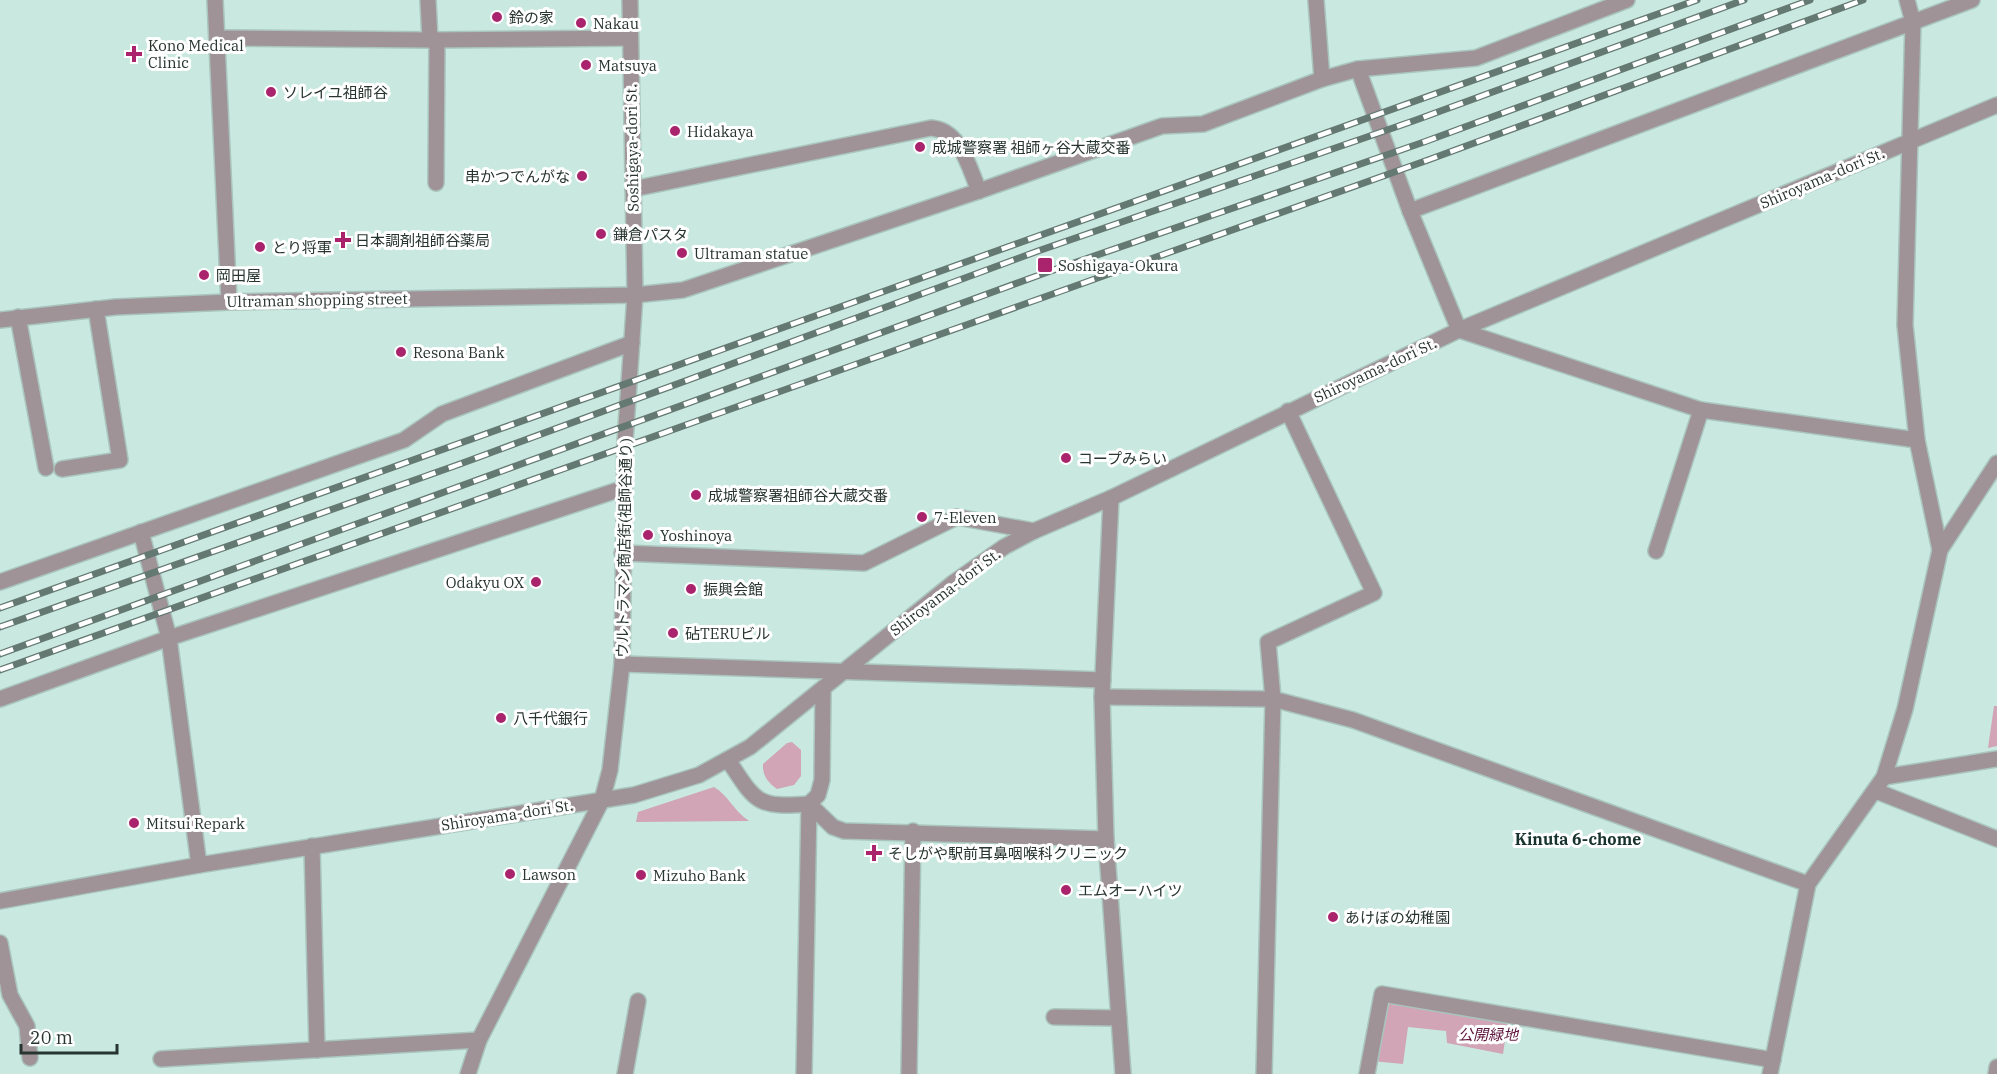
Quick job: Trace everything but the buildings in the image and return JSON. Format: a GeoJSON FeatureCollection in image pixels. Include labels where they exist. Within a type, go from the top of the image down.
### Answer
{"type":"FeatureCollection","features":[{"type":"Feature","properties":{"kind":"street"},"geometry":{"type":"LineString","coordinates":[[215,0],[229,302]]}},
{"type":"Feature","properties":{"kind":"street"},"geometry":{"type":"LineString","coordinates":[[428,0],[433,40],[436,183]]}},
{"type":"Feature","properties":{"kind":"street","name":"Soshigaya-dori St."},"geometry":{"type":"LineString","coordinates":[[630,0],[635,295]]}},
{"type":"Feature","properties":{"kind":"street"},"geometry":{"type":"LineString","coordinates":[[1316,0],[1322,79]]}},
{"type":"Feature","properties":{"kind":"street","name":"Ultraman shopping street"},"geometry":{"type":"LineString","coordinates":[[0,320],[96,309],[229,302],[635,295],[683,290],[979,191],[1162,126],[1203,124],[1322,79],[1358,69],[1476,58],[1627,0]]}},
{"type":"Feature","properties":{"kind":"street"},"geometry":{"type":"LineString","coordinates":[[1907,0],[1913,22],[1908,141],[1905,325],[1917,440],[1940,550]]}},
{"type":"Feature","properties":{"kind":"street"},"geometry":{"type":"LineString","coordinates":[[1410,211],[1972,0]]}},
{"type":"Feature","properties":{"kind":"street"},"geometry":{"type":"LineString","coordinates":[[217,38],[433,40],[630,38]]}},
{"type":"Feature","properties":{"kind":"street"},"geometry":{"type":"LineString","coordinates":[[1358,69],[1410,211],[1460,330],[1701,410],[1917,440]]}},
{"type":"Feature","properties":{"kind":"street","name":"Shiroyama-dori St."},"geometry":{"type":"LineString","coordinates":[[0,901],[312,846],[602,800],[665,787],[699,775],[750,747],[953,583],[1004,547],[1034,531],[1111,498],[1460,330],[1997,105]]}},
{"type":"Feature","properties":{"kind":"street"},"geometry":{"type":"LineString","coordinates":[[633,189],[931,128],[940,129],[957,141],[979,191]]}},
{"type":"Feature","properties":{"kind":"street","name":"ウルトラマン商店街(祖師谷通り)"},"geometry":{"type":"LineString","coordinates":[[468,1074],[479,1040],[602,800],[610,770],[622,664],[624,489],[635,295]]}},
{"type":"Feature","properties":{"kind":"street"},"geometry":{"type":"LineString","coordinates":[[62,469],[120,460],[96,309]]}},
{"type":"Feature","properties":{"kind":"street"},"geometry":{"type":"LineString","coordinates":[[18,317],[46,468]]}},
{"type":"Feature","properties":{"kind":"street"},"geometry":{"type":"LineString","coordinates":[[0,582],[405,440],[442,414],[632,343]]}},
{"type":"Feature","properties":{"kind":"street"},"geometry":{"type":"LineString","coordinates":[[1656,551],[1701,410]]}},
{"type":"Feature","properties":{"kind":"street"},"geometry":{"type":"LineString","coordinates":[[1264,1074],[1273,699],[1268,642],[1374,593],[1288,411]]}},
{"type":"Feature","properties":{"kind":"street"},"geometry":{"type":"LineString","coordinates":[[1367,1074],[1382,994],[1772,1067],[1808,884],[1884,777],[1905,709],[1940,550],[1997,463]]}},
{"type":"Feature","properties":{"kind":"street"},"geometry":{"type":"LineString","coordinates":[[0,699],[169,638],[624,489]]}},
{"type":"Feature","properties":{"kind":"street"},"geometry":{"type":"LineString","coordinates":[[1111,498],[1102,697],[1106,839],[1123,1074]]}},
{"type":"Feature","properties":{"kind":"street"},"geometry":{"type":"LineString","coordinates":[[622,553],[864,563],[957,517],[1034,531]]}},
{"type":"Feature","properties":{"kind":"street"},"geometry":{"type":"LineString","coordinates":[[141,532],[169,638],[199,865]]}},
{"type":"Feature","properties":{"kind":"street"},"geometry":{"type":"LineString","coordinates":[[622,664],[1103,680]]}},
{"type":"Feature","properties":{"kind":"street"},"geometry":{"type":"LineString","coordinates":[[728,759],[756,799],[767,806],[809,804],[818,795],[822,780],[823,689]]}},
{"type":"Feature","properties":{"kind":"street"},"geometry":{"type":"LineString","coordinates":[[1102,697],[1273,699],[1353,720],[1808,884]]}},
{"type":"Feature","properties":{"kind":"street"},"geometry":{"type":"LineString","coordinates":[[1884,777],[1997,759]]}},
{"type":"Feature","properties":{"kind":"street"},"geometry":{"type":"LineString","coordinates":[[1876,790],[1997,839]]}},
{"type":"Feature","properties":{"kind":"street"},"geometry":{"type":"LineString","coordinates":[[809,804],[833,827],[844,831],[912,831],[1106,839]]}},
{"type":"Feature","properties":{"kind":"street"},"geometry":{"type":"LineString","coordinates":[[804,1074],[809,804]]}},
{"type":"Feature","properties":{"kind":"street"},"geometry":{"type":"LineString","coordinates":[[909,1074],[912,831]]}},
{"type":"Feature","properties":{"kind":"street"},"geometry":{"type":"LineString","coordinates":[[312,846],[317,1050]]}},
{"type":"Feature","properties":{"kind":"street"},"geometry":{"type":"LineString","coordinates":[[0,943],[10,995],[27,1026],[30,1058]]}},
{"type":"Feature","properties":{"kind":"street"},"geometry":{"type":"LineString","coordinates":[[625,1074],[638,1001]]}},
{"type":"Feature","properties":{"kind":"street"},"geometry":{"type":"LineString","coordinates":[[1054,1017],[1119,1018]]}},
{"type":"Feature","properties":{"kind":"street"},"geometry":{"type":"LineString","coordinates":[[161,1059],[479,1040]]}},
{"type":"Feature","properties":{"kind":"street"},"geometry":{"type":"LineString","coordinates":[[1996,1074],[1997,1067]]}},
{"type":"Feature","properties":{"kind":"green space"},"geometry":{"type":"Polygon","coordinates":[[[1994,706],[1997,706],[1997,746],[1988,748],[1994,706]]]}},
{"type":"Feature","properties":{"kind":"green space"},"geometry":{"type":"Polygon","coordinates":[[[792,742],[801,750],[801,776],[794,785],[777,789],[766,778],[763,764],[787,743],[792,742]]]}},
{"type":"Feature","properties":{"kind":"green space"},"geometry":{"type":"Polygon","coordinates":[[[714,787],[749,821],[636,822],[638,812],[714,787]]]}},
{"type":"Feature","properties":{"kind":"green space","name":"公開緑地"},"geometry":{"type":"Polygon","coordinates":[[[1384,998],[1508,1021],[1503,1054],[1447,1043],[1446,1031],[1408,1027],[1403,1064],[1372,1061],[1384,998]]]}},
{"type":"Feature","properties":{"kind":"railway"},"geometry":{"type":"LineString","coordinates":[[0,608],[1697,0]]}},
{"type":"Feature","properties":{"kind":"railway"},"geometry":{"type":"LineString","coordinates":[[0,627],[460,464],[1038,251],[1416,120],[1744,0]]}},
{"type":"Feature","properties":{"kind":"railway"},"geometry":{"type":"LineString","coordinates":[[0,654],[1045,273],[1424,142],[1810,0]]}},
{"type":"Feature","properties":{"kind":"railway"},"geometry":{"type":"LineString","coordinates":[[0,670],[1428,160],[1863,0]]}},
{"type":"Feature","properties":{"kind":"place","name":"鈴の家"},"geometry":{"type":"Point","coordinates":[497,17]}},
{"type":"Feature","properties":{"kind":"place","name":"Nakau"},"geometry":{"type":"Point","coordinates":[581,23]}},
{"type":"Feature","properties":{"kind":"place","name":"Kono Medical Clinic"},"geometry":{"type":"Point","coordinates":[134,54]}},
{"type":"Feature","properties":{"kind":"place","name":"Matsuya"},"geometry":{"type":"Point","coordinates":[586,65]}},
{"type":"Feature","properties":{"kind":"place","name":"ソレイユ祖師谷"},"geometry":{"type":"Point","coordinates":[271,92]}},
{"type":"Feature","properties":{"kind":"place","name":"Hidakaya"},"geometry":{"type":"Point","coordinates":[675,131]}},
{"type":"Feature","properties":{"kind":"place","name":"成城警察署 祖師ヶ谷大蔵交番"},"geometry":{"type":"Point","coordinates":[920,147]}},
{"type":"Feature","properties":{"kind":"place","name":"串かつでんがな"},"geometry":{"type":"Point","coordinates":[582,176]}},
{"type":"Feature","properties":{"kind":"place","name":"鎌倉パスタ"},"geometry":{"type":"Point","coordinates":[601,234]}},
{"type":"Feature","properties":{"kind":"place","name":"日本調剤祖師谷薬局"},"geometry":{"type":"Point","coordinates":[343,240]}},
{"type":"Feature","properties":{"kind":"place","name":"とり将軍"},"geometry":{"type":"Point","coordinates":[260,247]}},
{"type":"Feature","properties":{"kind":"place","name":"Ultraman statue"},"geometry":{"type":"Point","coordinates":[682,253]}},
{"type":"Feature","properties":{"kind":"place","name":"Soshigaya-Okura"},"geometry":{"type":"Point","coordinates":[1045,265]}},
{"type":"Feature","properties":{"kind":"place","name":"岡田屋"},"geometry":{"type":"Point","coordinates":[204,275]}},
{"type":"Feature","properties":{"kind":"place","name":"Resona Bank"},"geometry":{"type":"Point","coordinates":[401,352]}},
{"type":"Feature","properties":{"kind":"place","name":"コープみらい"},"geometry":{"type":"Point","coordinates":[1066,458]}},
{"type":"Feature","properties":{"kind":"place","name":"成城警察署祖師谷大蔵交番"},"geometry":{"type":"Point","coordinates":[696,495]}},
{"type":"Feature","properties":{"kind":"place","name":"7-Eleven"},"geometry":{"type":"Point","coordinates":[922,517]}},
{"type":"Feature","properties":{"kind":"place","name":"Yoshinoya"},"geometry":{"type":"Point","coordinates":[648,535]}},
{"type":"Feature","properties":{"kind":"place","name":"Odakyu OX"},"geometry":{"type":"Point","coordinates":[536,582]}},
{"type":"Feature","properties":{"kind":"place","name":"振興会館"},"geometry":{"type":"Point","coordinates":[691,589]}},
{"type":"Feature","properties":{"kind":"place","name":"砧TERUビル"},"geometry":{"type":"Point","coordinates":[673,633]}},
{"type":"Feature","properties":{"kind":"place","name":"八千代銀行"},"geometry":{"type":"Point","coordinates":[501,718]}},
{"type":"Feature","properties":{"kind":"place","name":"Mitsui Repark"},"geometry":{"type":"Point","coordinates":[134,823]}},
{"type":"Feature","properties":{"kind":"place","name":"そしがや駅前耳鼻咽喉科クリニック"},"geometry":{"type":"Point","coordinates":[874,853]}},
{"type":"Feature","properties":{"kind":"place","name":"Lawson"},"geometry":{"type":"Point","coordinates":[510,874]}},
{"type":"Feature","properties":{"kind":"place","name":"Mizuho Bank"},"geometry":{"type":"Point","coordinates":[641,875]}},
{"type":"Feature","properties":{"kind":"place","name":"エムオーハイツ"},"geometry":{"type":"Point","coordinates":[1066,890]}},
{"type":"Feature","properties":{"kind":"place","name":"あけぼの幼稚園"},"geometry":{"type":"Point","coordinates":[1333,917]}},
{"type":"Feature","properties":{"kind":"district","name":"Kinuta 6-chome"},"geometry":{"type":"Point","coordinates":[1578,839]}}]}
